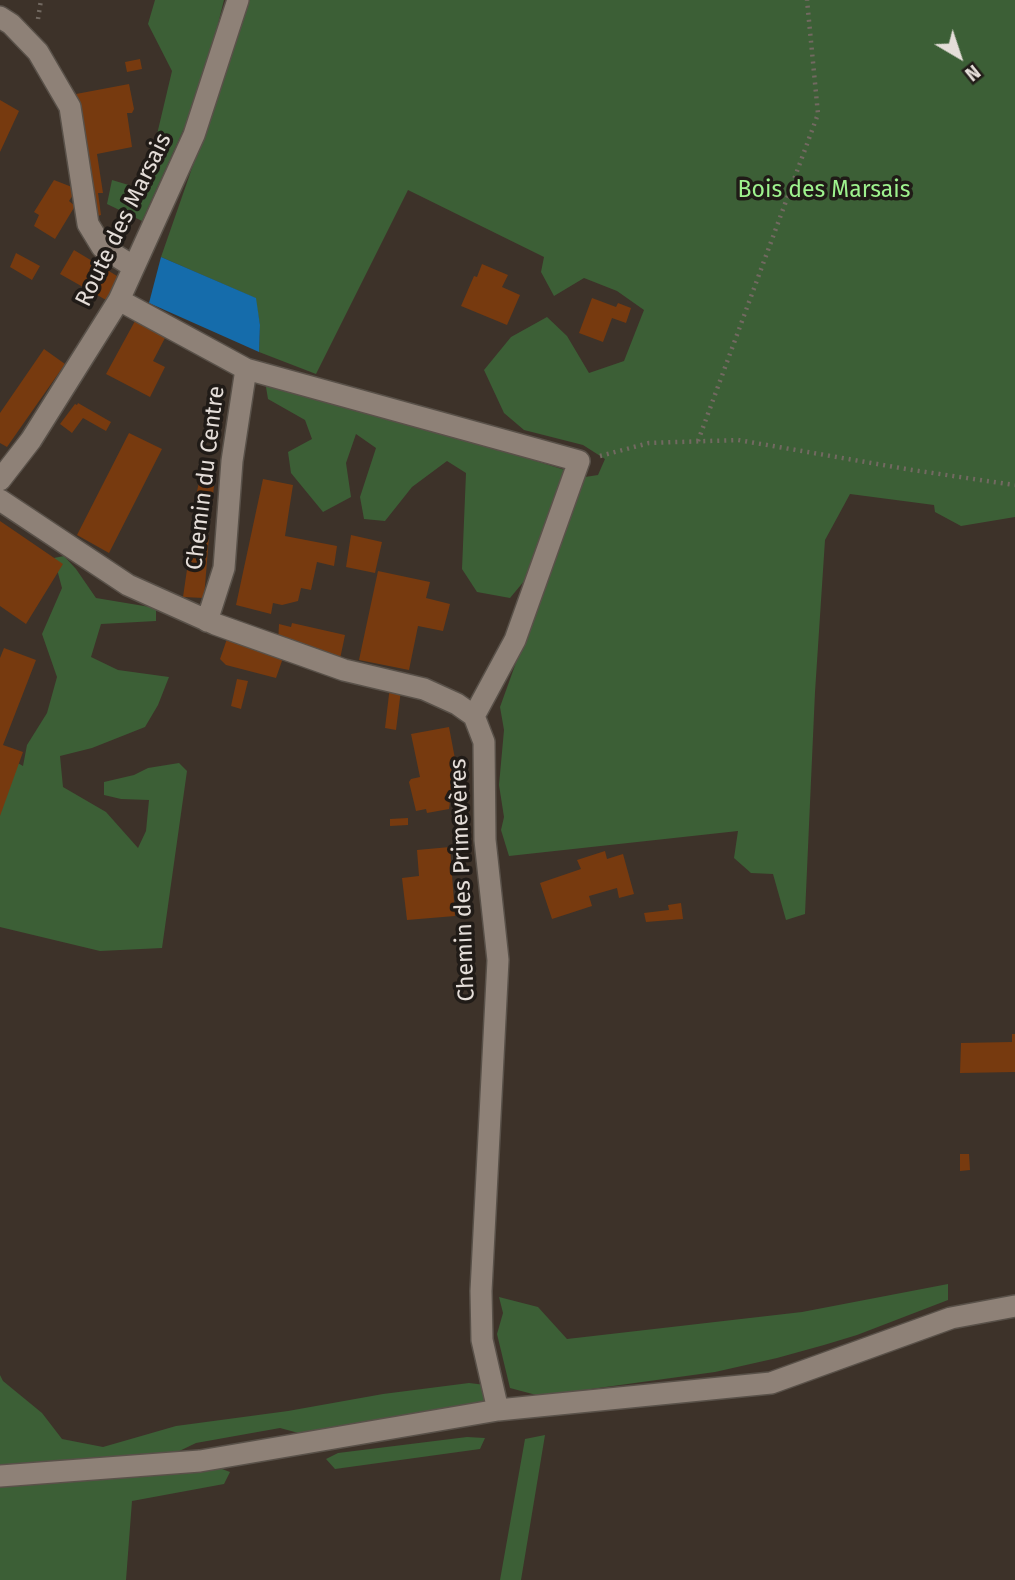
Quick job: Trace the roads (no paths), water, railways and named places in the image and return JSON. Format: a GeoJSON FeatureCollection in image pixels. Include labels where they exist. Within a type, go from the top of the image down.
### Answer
{"type":"FeatureCollection","features":[{"type":"Feature","properties":{"kind":"street","name":"Route des Marsais"},"geometry":{"type":"LineString","coordinates":[[0,480],[31,440],[119,300],[194,135],[238,0]]}},
{"type":"Feature","properties":{"kind":"street"},"geometry":{"type":"LineString","coordinates":[[0,17],[11,24],[38,52],[70,107],[88,224],[102,247],[134,267]]}},
{"type":"Feature","properties":{"kind":"street","name":"Chemin du Centre"},"geometry":{"type":"LineString","coordinates":[[119,300],[246,369],[232,461],[224,568],[207,621]]}},
{"type":"Feature","properties":{"kind":"street"},"geometry":{"type":"LineString","coordinates":[[0,500],[128,585],[207,621],[344,670],[424,689],[457,704],[474,716],[515,640],[579,461],[246,369]]}},
{"type":"Feature","properties":{"kind":"street","name":"Chemin des Primevères"},"geometry":{"type":"LineString","coordinates":[[474,716],[484,742],[485,840],[498,960],[481,1291],[482,1340],[498,1410]]}},
{"type":"Feature","properties":{"kind":"street"},"geometry":{"type":"LineString","coordinates":[[0,1476],[200,1461],[498,1410],[771,1383],[951,1318],[1015,1306]]}},
{"type":"Feature","properties":{"kind":"water"},"geometry":{"type":"Polygon","coordinates":[[[161,257],[256,298],[260,325],[259,352],[149,303],[161,257]]]}},
{"type":"Feature","properties":{"kind":"park label","name":"Bois des Marsais"},"geometry":{"type":"Point","coordinates":[824,191]}}]}
